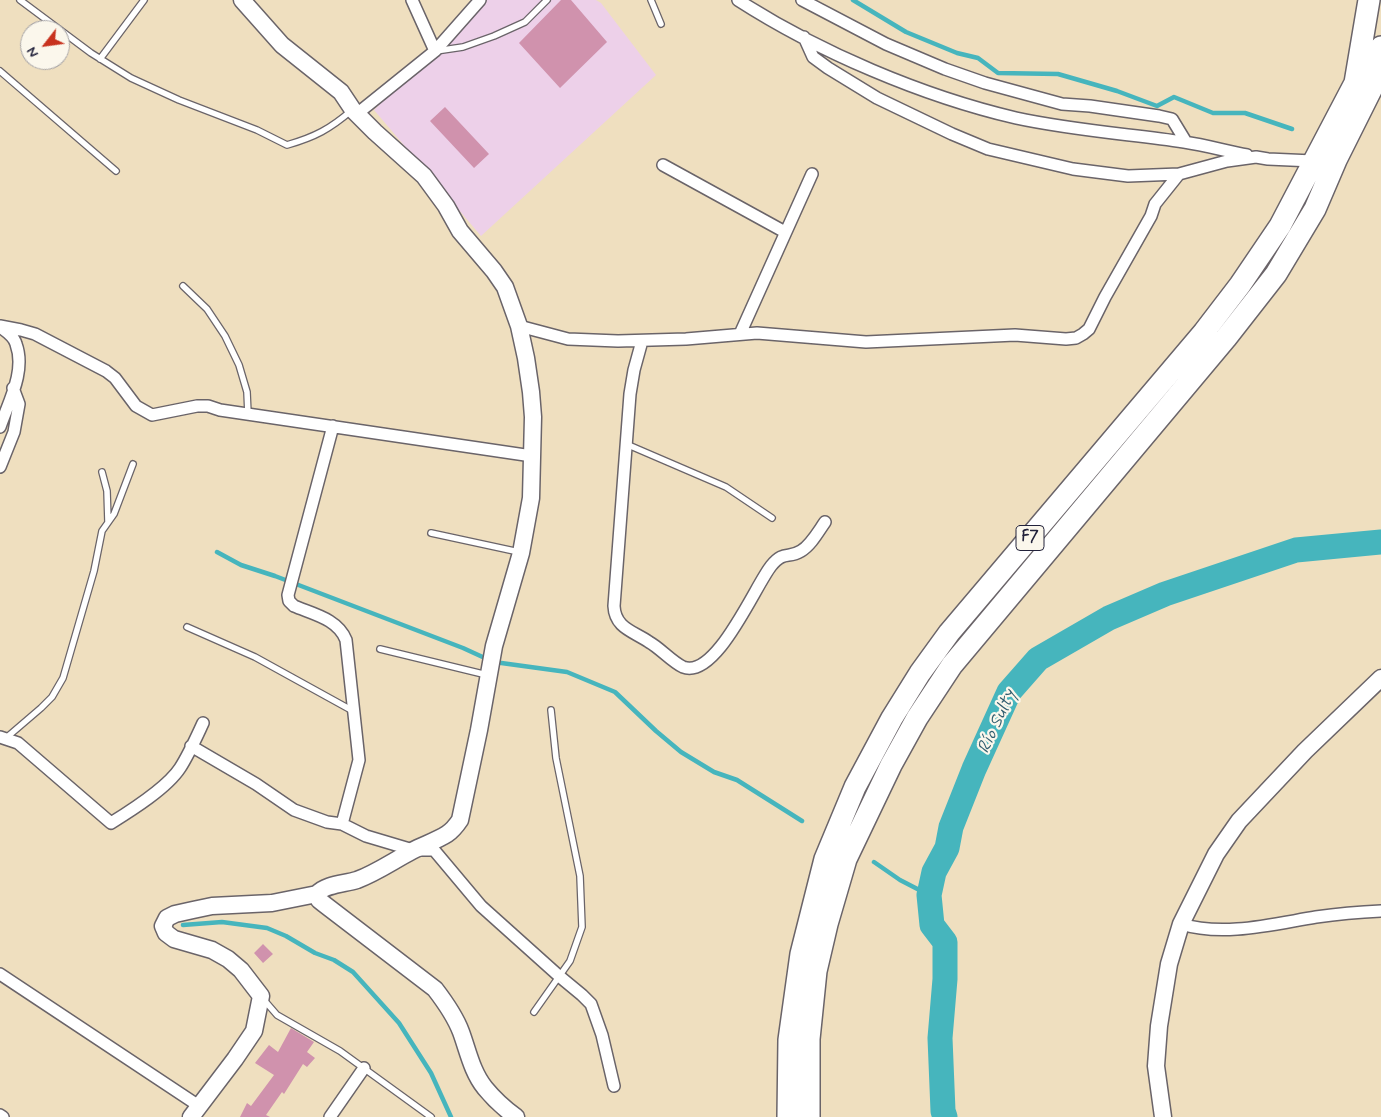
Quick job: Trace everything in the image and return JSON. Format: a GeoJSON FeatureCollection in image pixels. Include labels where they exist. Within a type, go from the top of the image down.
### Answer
{"type":"FeatureCollection","features":[{"type":"Feature","properties":{"kind":"highway","name":"F7"},"geometry":{"type":"LineString","coordinates":[[809,1117],[809,1039],[816,971],[827,924],[846,859],[891,765],[952,665],[1078,512],[1226,338],[1276,274],[1315,209],[1336,160],[1374,84],[1373,40],[1369,1]]}},
{"type":"Feature","properties":{"kind":"highway","name":"F7"},"geometry":{"type":"LineString","coordinates":[[788,1117],[789,1040],[801,954],[825,859],[855,787],[892,718],[920,673],[949,633],[1204,332],[1240,285],[1280,226],[1355,83],[1373,40]]}},
{"type":"Feature","properties":{"kind":"street"},"geometry":{"type":"LineString","coordinates":[[0,974],[195,1112],[254,1031],[261,996],[241,970],[228,959],[212,950],[174,939],[166,933],[163,926],[167,918],[175,914],[212,906],[272,903],[317,894],[320,890],[328,887],[370,875],[413,850],[448,833],[460,820],[494,646],[521,552],[531,498],[531,392],[519,326],[505,287],[494,271],[470,245],[436,191],[424,176],[375,132],[355,111],[341,92],[282,45],[242,0]]}},
{"type":"Feature","properties":{"kind":"street"},"geometry":{"type":"LineString","coordinates":[[412,0],[435,51]]}},
{"type":"Feature","properties":{"kind":"street"},"geometry":{"type":"LineString","coordinates":[[355,111],[435,51],[480,0]]}},
{"type":"Feature","properties":{"kind":"street"},"geometry":{"type":"LineString","coordinates":[[738,0],[820,46],[890,78],[945,98],[1006,115],[1085,130],[1186,142],[1268,159],[1313,160]]}},
{"type":"Feature","properties":{"kind":"street"},"geometry":{"type":"LineString","coordinates":[[802,0],[886,44],[945,69],[985,83],[1062,104],[1090,106],[1172,119],[1186,142]]}},
{"type":"Feature","properties":{"kind":"street"},"geometry":{"type":"LineString","coordinates":[[804,37],[813,57],[869,94],[988,149],[1073,169],[1128,176],[1179,174],[1227,161],[1256,156]]}},
{"type":"Feature","properties":{"kind":"street"},"geometry":{"type":"LineString","coordinates":[[663,165],[785,232]]}},
{"type":"Feature","properties":{"kind":"street"},"geometry":{"type":"LineString","coordinates":[[740,334],[812,174]]}},
{"type":"Feature","properties":{"kind":"street"},"geometry":{"type":"LineString","coordinates":[[519,326],[568,339],[642,341],[686,340],[740,334],[780,335],[866,342],[1015,335],[1076,338],[1089,329],[1105,296],[1151,216],[1154,204],[1179,174]]}},
{"type":"Feature","properties":{"kind":"street"},"geometry":{"type":"LineString","coordinates":[[0,326],[35,334],[106,371],[116,378],[136,406],[152,415],[198,406],[208,406],[220,410],[532,456]]}},
{"type":"Feature","properties":{"kind":"street"},"geometry":{"type":"LineString","coordinates":[[0,326],[16,342],[19,370],[0,427]]}},
{"type":"Feature","properties":{"kind":"street"},"geometry":{"type":"LineString","coordinates":[[642,341],[630,394],[614,606],[614,615],[622,626],[650,642],[683,667],[698,666],[710,658],[729,637],[762,579],[775,561],[782,556],[800,552],[808,546],[826,522]]}},
{"type":"Feature","properties":{"kind":"street"},"geometry":{"type":"LineString","coordinates":[[0,467],[14,432],[18,404],[13,388]]}},
{"type":"Feature","properties":{"kind":"street"},"geometry":{"type":"LineString","coordinates":[[333,426],[288,595],[289,601],[294,606],[335,624],[343,631],[346,640],[359,760],[342,824]]}},
{"type":"Feature","properties":{"kind":"street"},"geometry":{"type":"LineString","coordinates":[[1164,1117],[1156,1066],[1159,1026],[1169,964],[1182,924],[1216,854],[1239,821],[1305,752],[1381,678]]}},
{"type":"Feature","properties":{"kind":"street"},"geometry":{"type":"LineString","coordinates":[[3,738],[18,743],[111,823],[159,789],[180,768],[203,723]]}},
{"type":"Feature","properties":{"kind":"street"},"geometry":{"type":"LineString","coordinates":[[191,746],[256,784],[294,810],[327,822],[342,824],[366,836],[413,850],[434,850],[481,906],[591,1004],[602,1035],[614,1086]]}},
{"type":"Feature","properties":{"kind":"street"},"geometry":{"type":"LineString","coordinates":[[317,894],[319,900],[435,989],[461,1030],[477,1076],[485,1088],[504,1108],[516,1117]]}},
{"type":"Feature","properties":{"kind":"street"},"geometry":{"type":"LineString","coordinates":[[1182,924],[1199,930],[1239,928],[1336,914],[1381,910]]}},
{"type":"Feature","properties":{"kind":"street"},"geometry":{"type":"LineString","coordinates":[[330,1117],[364,1068]]}},
{"type":"Feature","properties":{"kind":"lane"},"geometry":{"type":"LineString","coordinates":[[20,0],[100,59],[131,78],[179,100],[257,130],[287,145],[313,137],[355,111]]}},
{"type":"Feature","properties":{"kind":"lane"},"geometry":{"type":"LineString","coordinates":[[100,59],[144,0]]}},
{"type":"Feature","properties":{"kind":"lane"},"geometry":{"type":"LineString","coordinates":[[435,51],[463,47],[525,22],[547,0]]}},
{"type":"Feature","properties":{"kind":"lane"},"geometry":{"type":"LineString","coordinates":[[651,0],[660,24]]}},
{"type":"Feature","properties":{"kind":"lane"},"geometry":{"type":"LineString","coordinates":[[0,70],[116,171]]}},
{"type":"Feature","properties":{"kind":"lane"},"geometry":{"type":"LineString","coordinates":[[183,286],[207,309],[225,336],[240,365],[247,392],[248,414]]}},
{"type":"Feature","properties":{"kind":"lane"},"geometry":{"type":"LineString","coordinates":[[626,444],[726,486],[772,518]]}},
{"type":"Feature","properties":{"kind":"lane"},"geometry":{"type":"LineString","coordinates":[[3,738],[46,702],[57,689],[94,571],[102,531],[114,514],[132,464]]}},
{"type":"Feature","properties":{"kind":"lane"},"geometry":{"type":"LineString","coordinates":[[102,472],[107,491],[108,523]]}},
{"type":"Feature","properties":{"kind":"lane"},"geometry":{"type":"LineString","coordinates":[[431,533],[521,552]]}},
{"type":"Feature","properties":{"kind":"lane"},"geometry":{"type":"LineString","coordinates":[[186,627],[255,657],[355,712]]}},
{"type":"Feature","properties":{"kind":"lane"},"geometry":{"type":"LineString","coordinates":[[380,649],[489,675]]}},
{"type":"Feature","properties":{"kind":"lane"},"geometry":{"type":"LineString","coordinates":[[534,1012],[570,961],[582,927],[580,876],[556,758],[551,710]]}},
{"type":"Feature","properties":{"kind":"lane"},"geometry":{"type":"LineString","coordinates":[[261,996],[277,1014],[340,1051],[431,1117]]}},
{"type":"Feature","properties":{"kind":"shaded area"},"geometry":{"type":"Polygon","coordinates":[[[483,0],[596,0],[601,3],[656,75],[481,236],[374,110],[483,0]]]}},
{"type":"Feature","properties":{"kind":"building"},"geometry":{"type":"Polygon","coordinates":[[[561,0],[571,0],[607,42],[560,88],[519,43],[561,0]]]}},
{"type":"Feature","properties":{"kind":"building"},"geometry":{"type":"Polygon","coordinates":[[[445,107],[489,154],[474,168],[430,121],[445,107]]]}},
{"type":"Feature","properties":{"kind":"building"},"geometry":{"type":"Polygon","coordinates":[[[263,944],[273,954],[263,963],[254,953],[263,944]]]}},
{"type":"Feature","properties":{"kind":"building"},"geometry":{"type":"Polygon","coordinates":[[[291,1028],[314,1042],[307,1052],[315,1058],[307,1067],[303,1064],[284,1094],[282,1092],[266,1115],[270,1117],[240,1117],[247,1103],[251,1106],[274,1075],[255,1063],[269,1045],[278,1052],[291,1028]]]}},
{"type":"Feature","properties":{"kind":"waterway"},"geometry":{"type":"LineString","coordinates":[[853,0],[906,32],[957,53],[978,58],[998,73],[1058,74],[1117,91],[1157,106],[1174,97],[1213,113],[1245,113],[1292,129]]}},
{"type":"Feature","properties":{"kind":"waterway","name":"Río Sulty"},"geometry":{"type":"LineString","coordinates":[[945,1117],[943,1111],[940,1038],[945,979],[945,942],[932,925],[929,895],[934,872],[947,848],[951,827],[974,769],[1009,692],[1038,659],[1109,618],[1165,594],[1296,550],[1381,542]]}},
{"type":"Feature","properties":{"kind":"waterway"},"geometry":{"type":"LineString","coordinates":[[217,552],[241,565],[275,576],[487,659]]}},
{"type":"Feature","properties":{"kind":"waterway"},"geometry":{"type":"LineString","coordinates":[[494,662],[567,672],[615,692],[681,752],[714,772],[737,780],[802,821]]}},
{"type":"Feature","properties":{"kind":"waterway"},"geometry":{"type":"LineString","coordinates":[[874,862],[900,880],[929,895]]}},
{"type":"Feature","properties":{"kind":"waterway"},"geometry":{"type":"LineString","coordinates":[[183,925],[222,922],[267,928],[286,936],[315,953],[334,960],[353,972],[399,1023],[431,1073],[451,1117]]}}]}
